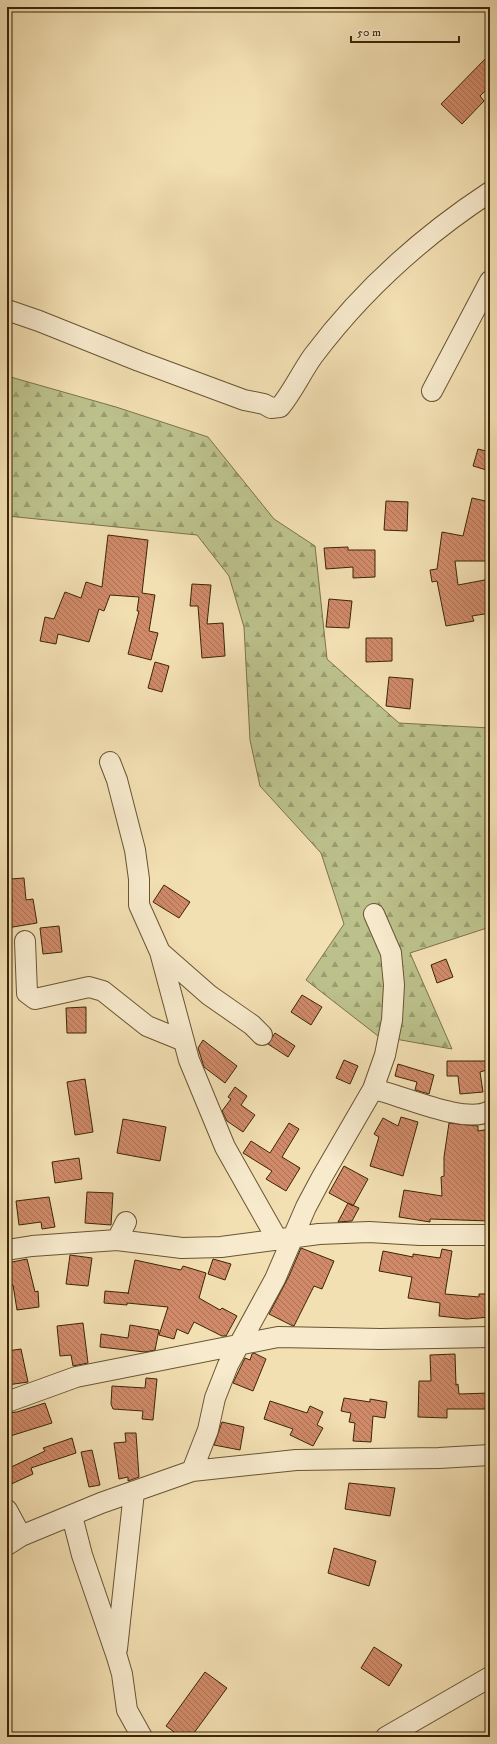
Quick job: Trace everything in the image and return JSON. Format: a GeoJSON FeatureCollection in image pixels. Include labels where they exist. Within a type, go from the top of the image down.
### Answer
{"type":"FeatureCollection","features":[{"type":"Feature","properties":{"kind":"street"},"geometry":{"type":"LineString","coordinates":[[7,310],[244,400],[264,404],[271,408],[280,407],[313,357],[352,309],[378,283],[453,217],[490,192]]}},
{"type":"Feature","properties":{"kind":"street"},"geometry":{"type":"LineString","coordinates":[[432,391],[490,281]]}},
{"type":"Feature","properties":{"kind":"street"},"geometry":{"type":"LineString","coordinates":[[110,762],[117,780],[135,850],[139,878],[139,905],[160,952],[189,1060],[225,1147],[285,1238]]}},
{"type":"Feature","properties":{"kind":"street"},"geometry":{"type":"LineString","coordinates":[[192,1471],[208,1430],[215,1398],[228,1365],[275,1279],[285,1238],[372,1089],[385,1055],[392,1020],[394,985],[391,953],[374,914]]}},
{"type":"Feature","properties":{"kind":"street"},"geometry":{"type":"LineString","coordinates":[[25,941],[27,993],[34,999],[89,987],[103,991],[147,1026],[184,1041]]}},
{"type":"Feature","properties":{"kind":"street"},"geometry":{"type":"LineString","coordinates":[[160,952],[209,994],[252,1025],[262,1035]]}},
{"type":"Feature","properties":{"kind":"street"},"geometry":{"type":"LineString","coordinates":[[372,1089],[388,1092],[457,1113],[483,1114],[490,1111]]}},
{"type":"Feature","properties":{"kind":"street"},"geometry":{"type":"LineString","coordinates":[[117,1240],[126,1222]]}},
{"type":"Feature","properties":{"kind":"street"},"geometry":{"type":"LineString","coordinates":[[7,1250],[32,1246],[117,1240],[182,1248],[221,1247],[319,1234],[369,1232],[420,1235],[490,1235]]}},
{"type":"Feature","properties":{"kind":"street"},"geometry":{"type":"LineString","coordinates":[[7,1402],[76,1376],[278,1337],[381,1339],[490,1337]]}},
{"type":"Feature","properties":{"kind":"street"},"geometry":{"type":"LineString","coordinates":[[7,1510],[14,1540],[101,1503],[192,1471],[296,1460],[439,1458],[490,1455]]}},
{"type":"Feature","properties":{"kind":"street"},"geometry":{"type":"LineString","coordinates":[[117,1657],[118,1633],[134,1492]]}},
{"type":"Feature","properties":{"kind":"street"},"geometry":{"type":"LineString","coordinates":[[72,1516],[82,1555],[122,1674],[127,1710],[142,1737]]}},
{"type":"Feature","properties":{"kind":"street"},"geometry":{"type":"LineString","coordinates":[[386,1737],[490,1677]]}},
{"type":"Feature","properties":{"kind":"green space"},"geometry":{"type":"Polygon","coordinates":[[[7,376],[116,407],[208,437],[274,519],[315,546],[327,659],[399,723],[490,728],[490,927],[410,953],[452,1049],[378,1036],[306,980],[344,924],[321,853],[260,786],[250,740],[244,627],[229,576],[197,535],[7,516],[7,376]]]}},
{"type":"Feature","properties":{"kind":"building"},"geometry":{"type":"Polygon","coordinates":[[[490,54],[490,86],[480,96],[484,101],[462,124],[441,104],[490,54]]]}},
{"type":"Feature","properties":{"kind":"building"},"geometry":{"type":"Polygon","coordinates":[[[478,449],[490,452],[490,471],[473,466],[478,449]]]}},
{"type":"Feature","properties":{"kind":"building"},"geometry":{"type":"Polygon","coordinates":[[[472,498],[490,502],[490,561],[455,561],[458,585],[490,579],[490,613],[472,616],[474,621],[446,626],[437,581],[432,582],[430,570],[437,569],[442,532],[463,536],[472,498]]]}},
{"type":"Feature","properties":{"kind":"building"},"geometry":{"type":"Polygon","coordinates":[[[386,501],[408,502],[407,531],[384,530],[386,501]]]}},
{"type":"Feature","properties":{"kind":"building"},"geometry":{"type":"Polygon","coordinates":[[[108,535],[148,540],[142,593],[155,595],[149,631],[158,633],[151,660],[128,654],[139,611],[137,611],[139,597],[110,595],[104,611],[99,609],[89,642],[58,634],[56,644],[40,641],[45,617],[54,619],[65,592],[81,598],[86,582],[102,587],[108,535]]]}},
{"type":"Feature","properties":{"kind":"building"},"geometry":{"type":"Polygon","coordinates":[[[348,547],[348,550],[375,550],[375,577],[353,578],[353,567],[326,569],[324,548],[348,547]]]}},
{"type":"Feature","properties":{"kind":"building"},"geometry":{"type":"Polygon","coordinates":[[[192,584],[211,585],[207,624],[223,623],[225,656],[202,658],[198,606],[190,606],[192,584]]]}},
{"type":"Feature","properties":{"kind":"building"},"geometry":{"type":"Polygon","coordinates":[[[329,599],[352,601],[349,628],[326,627],[329,599]]]}},
{"type":"Feature","properties":{"kind":"building"},"geometry":{"type":"Polygon","coordinates":[[[366,638],[392,638],[392,661],[366,662],[366,638]]]}},
{"type":"Feature","properties":{"kind":"building"},"geometry":{"type":"Polygon","coordinates":[[[155,662],[169,666],[162,692],[148,688],[155,662]]]}},
{"type":"Feature","properties":{"kind":"building"},"geometry":{"type":"Polygon","coordinates":[[[389,677],[413,679],[410,709],[386,706],[389,677]]]}},
{"type":"Feature","properties":{"kind":"building"},"geometry":{"type":"Polygon","coordinates":[[[24,878],[26,900],[33,899],[37,923],[7,928],[7,903],[12,902],[10,879],[24,878]]]}},
{"type":"Feature","properties":{"kind":"building"},"geometry":{"type":"Polygon","coordinates":[[[164,885],[190,902],[179,918],[153,902],[164,885]]]}},
{"type":"Feature","properties":{"kind":"building"},"geometry":{"type":"Polygon","coordinates":[[[59,926],[62,952],[43,954],[40,928],[59,926]]]}},
{"type":"Feature","properties":{"kind":"building"},"geometry":{"type":"Polygon","coordinates":[[[446,959],[453,977],[437,983],[431,965],[446,959]]]}},
{"type":"Feature","properties":{"kind":"building"},"geometry":{"type":"Polygon","coordinates":[[[302,995],[322,1007],[311,1025],[291,1012],[302,995]]]}},
{"type":"Feature","properties":{"kind":"building"},"geometry":{"type":"Polygon","coordinates":[[[86,1007],[86,1033],[67,1033],[66,1008],[86,1007]]]}},
{"type":"Feature","properties":{"kind":"building"},"geometry":{"type":"Polygon","coordinates":[[[275,1033],[295,1046],[288,1057],[268,1044],[275,1033]]]}},
{"type":"Feature","properties":{"kind":"building"},"geometry":{"type":"Polygon","coordinates":[[[203,1040],[237,1066],[225,1083],[204,1067],[198,1048],[203,1040]]]}},
{"type":"Feature","properties":{"kind":"building"},"geometry":{"type":"Polygon","coordinates":[[[344,1060],[358,1066],[350,1084],[336,1078],[344,1060]]]}},
{"type":"Feature","properties":{"kind":"building"},"geometry":{"type":"Polygon","coordinates":[[[447,1061],[490,1061],[490,1069],[480,1072],[483,1092],[460,1094],[458,1076],[447,1076],[447,1061]]]}},
{"type":"Feature","properties":{"kind":"building"},"geometry":{"type":"Polygon","coordinates":[[[398,1064],[434,1075],[429,1094],[415,1090],[417,1082],[395,1076],[398,1064]]]}},
{"type":"Feature","properties":{"kind":"building"},"geometry":{"type":"Polygon","coordinates":[[[85,1079],[93,1132],[75,1135],[67,1082],[85,1079]]]}},
{"type":"Feature","properties":{"kind":"building"},"geometry":{"type":"Polygon","coordinates":[[[235,1087],[247,1096],[241,1105],[255,1115],[243,1132],[227,1121],[222,1111],[231,1099],[228,1097],[235,1087]]]}},
{"type":"Feature","properties":{"kind":"building"},"geometry":{"type":"Polygon","coordinates":[[[401,1117],[418,1122],[403,1176],[370,1166],[379,1137],[374,1134],[383,1118],[398,1126],[401,1117]]]}},
{"type":"Feature","properties":{"kind":"building"},"geometry":{"type":"Polygon","coordinates":[[[123,1119],[166,1127],[160,1161],[117,1153],[123,1119]]]}},
{"type":"Feature","properties":{"kind":"building"},"geometry":{"type":"Polygon","coordinates":[[[289,1123],[299,1129],[282,1157],[300,1168],[286,1191],[266,1179],[272,1171],[243,1153],[251,1141],[270,1153],[289,1123]]]}},
{"type":"Feature","properties":{"kind":"building"},"geometry":{"type":"Polygon","coordinates":[[[449,1123],[478,1126],[478,1131],[490,1129],[490,1221],[430,1219],[430,1222],[399,1217],[404,1190],[442,1196],[441,1177],[444,1176],[444,1157],[449,1123]]]}},
{"type":"Feature","properties":{"kind":"building"},"geometry":{"type":"Polygon","coordinates":[[[79,1158],[82,1179],[55,1183],[52,1162],[79,1158]]]}},
{"type":"Feature","properties":{"kind":"building"},"geometry":{"type":"Polygon","coordinates":[[[344,1166],[368,1179],[353,1206],[329,1193],[344,1166]]]}},
{"type":"Feature","properties":{"kind":"building"},"geometry":{"type":"Polygon","coordinates":[[[87,1192],[113,1193],[111,1225],[85,1223],[87,1192]]]}},
{"type":"Feature","properties":{"kind":"building"},"geometry":{"type":"Polygon","coordinates":[[[49,1197],[55,1227],[42,1229],[41,1222],[19,1225],[16,1201],[49,1197]]]}},
{"type":"Feature","properties":{"kind":"building"},"geometry":{"type":"Polygon","coordinates":[[[348,1203],[359,1208],[352,1221],[338,1222],[348,1203]]]}},
{"type":"Feature","properties":{"kind":"building"},"geometry":{"type":"Polygon","coordinates":[[[301,1248],[334,1261],[322,1289],[314,1286],[293,1326],[269,1314],[289,1276],[301,1248]]]}},
{"type":"Feature","properties":{"kind":"building"},"geometry":{"type":"Polygon","coordinates":[[[442,1249],[452,1251],[445,1294],[479,1297],[479,1294],[490,1294],[490,1317],[467,1319],[439,1316],[440,1303],[408,1298],[412,1277],[379,1271],[383,1251],[413,1257],[413,1254],[440,1258],[442,1249]]]}},
{"type":"Feature","properties":{"kind":"building"},"geometry":{"type":"Polygon","coordinates":[[[70,1255],[92,1258],[88,1286],[66,1284],[70,1255]]]}},
{"type":"Feature","properties":{"kind":"building"},"geometry":{"type":"Polygon","coordinates":[[[27,1259],[35,1292],[38,1291],[39,1307],[17,1310],[13,1285],[7,1286],[7,1263],[27,1259]]]}},
{"type":"Feature","properties":{"kind":"building"},"geometry":{"type":"Polygon","coordinates":[[[213,1259],[231,1264],[225,1280],[208,1274],[213,1259]]]}},
{"type":"Feature","properties":{"kind":"building"},"geometry":{"type":"Polygon","coordinates":[[[135,1260],[181,1270],[183,1266],[206,1273],[199,1298],[220,1310],[222,1308],[237,1316],[226,1336],[222,1336],[194,1322],[188,1334],[177,1329],[174,1339],[159,1335],[168,1307],[127,1303],[127,1305],[104,1303],[105,1291],[128,1294],[135,1260]]]}},
{"type":"Feature","properties":{"kind":"building"},"geometry":{"type":"Polygon","coordinates":[[[83,1323],[88,1363],[73,1366],[71,1355],[60,1356],[57,1326],[83,1323]]]}},
{"type":"Feature","properties":{"kind":"building"},"geometry":{"type":"Polygon","coordinates":[[[130,1325],[159,1330],[155,1350],[145,1352],[100,1347],[101,1334],[128,1338],[130,1325]]]}},
{"type":"Feature","properties":{"kind":"building"},"geometry":{"type":"Polygon","coordinates":[[[21,1349],[28,1382],[7,1385],[7,1351],[21,1349]]]}},
{"type":"Feature","properties":{"kind":"building"},"geometry":{"type":"Polygon","coordinates":[[[254,1353],[266,1359],[253,1391],[233,1383],[245,1358],[250,1360],[252,1354],[254,1353]]]}},
{"type":"Feature","properties":{"kind":"building"},"geometry":{"type":"Polygon","coordinates":[[[455,1354],[456,1385],[458,1384],[459,1394],[490,1393],[490,1409],[447,1409],[447,1418],[418,1417],[419,1381],[431,1381],[430,1355],[455,1354]]]}},
{"type":"Feature","properties":{"kind":"building"},"geometry":{"type":"Polygon","coordinates":[[[146,1378],[157,1379],[153,1420],[142,1419],[143,1411],[113,1409],[111,1404],[112,1386],[145,1388],[146,1378]]]}},
{"type":"Feature","properties":{"kind":"building"},"geometry":{"type":"Polygon","coordinates":[[[344,1398],[370,1402],[370,1399],[387,1402],[385,1418],[373,1416],[371,1442],[353,1441],[355,1423],[349,1422],[351,1413],[341,1411],[344,1398]]]}},
{"type":"Feature","properties":{"kind":"building"},"geometry":{"type":"Polygon","coordinates":[[[270,1401],[307,1413],[310,1406],[323,1412],[317,1425],[323,1428],[313,1446],[290,1435],[293,1429],[264,1419],[270,1401]]]}},
{"type":"Feature","properties":{"kind":"building"},"geometry":{"type":"Polygon","coordinates":[[[45,1403],[52,1423],[7,1437],[7,1413],[17,1412],[45,1403]]]}},
{"type":"Feature","properties":{"kind":"building"},"geometry":{"type":"Polygon","coordinates":[[[222,1422],[244,1427],[240,1450],[214,1445],[222,1422]]]}},
{"type":"Feature","properties":{"kind":"building"},"geometry":{"type":"Polygon","coordinates":[[[125,1433],[136,1433],[139,1477],[128,1481],[128,1477],[119,1479],[114,1443],[126,1442],[125,1433]]]}},
{"type":"Feature","properties":{"kind":"building"},"geometry":{"type":"Polygon","coordinates":[[[72,1438],[76,1453],[31,1468],[33,1474],[7,1486],[7,1469],[45,1451],[43,1448],[72,1438]]]}},
{"type":"Feature","properties":{"kind":"building"},"geometry":{"type":"Polygon","coordinates":[[[92,1450],[100,1485],[89,1487],[81,1452],[92,1450]]]}},
{"type":"Feature","properties":{"kind":"building"},"geometry":{"type":"Polygon","coordinates":[[[349,1483],[395,1488],[390,1516],[345,1509],[349,1483]]]}},
{"type":"Feature","properties":{"kind":"building"},"geometry":{"type":"Polygon","coordinates":[[[334,1548],[376,1561],[369,1586],[328,1573],[334,1548]]]}},
{"type":"Feature","properties":{"kind":"building"},"geometry":{"type":"Polygon","coordinates":[[[374,1647],[402,1665],[389,1686],[361,1668],[374,1647]]]}},
{"type":"Feature","properties":{"kind":"building"},"geometry":{"type":"Polygon","coordinates":[[[205,1672],[227,1688],[191,1737],[181,1737],[166,1726],[205,1672]]]}}]}
